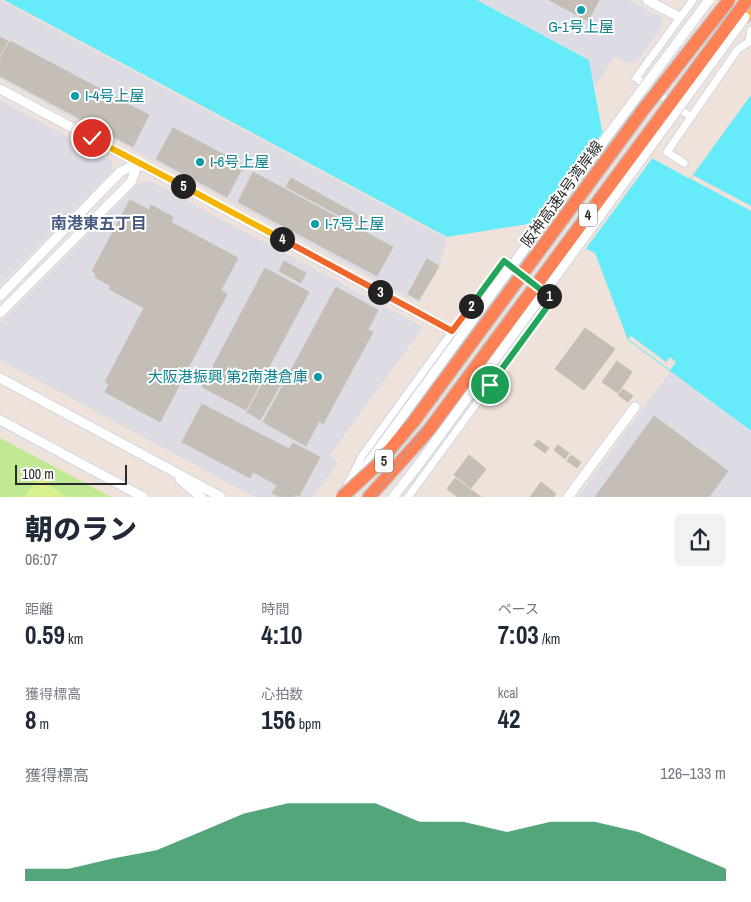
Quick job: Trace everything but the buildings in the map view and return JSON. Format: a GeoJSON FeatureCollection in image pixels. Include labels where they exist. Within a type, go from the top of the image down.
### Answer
{"type":"FeatureCollection","features":[{"type":"Feature","properties":{"kind":"highway","name":"阪神高速4号湾岸線"},"geometry":{"type":"LineString","coordinates":[[342,497],[376,466],[414,421],[643,110],[729,0]]}},
{"type":"Feature","properties":{"kind":"highway","name":"4"},"geometry":{"type":"LineString","coordinates":[[378,497],[430,430],[747,0]]}},
{"type":"Feature","properties":{"kind":"highway","name":"5"},"geometry":{"type":"LineString","coordinates":[[350,497],[379,467],[414,421]]}},
{"type":"Feature","properties":{"kind":"highway","name":"5"},"geometry":{"type":"LineString","coordinates":[[369,497],[430,430]]}},
{"type":"Feature","properties":{"kind":"street"},"geometry":{"type":"LineString","coordinates":[[647,0],[680,17]]}},
{"type":"Feature","properties":{"kind":"street"},"geometry":{"type":"LineString","coordinates":[[691,117],[636,78],[693,0]]}},
{"type":"Feature","properties":{"kind":"street"},"geometry":{"type":"LineString","coordinates":[[342,497],[709,0]]}},
{"type":"Feature","properties":{"kind":"street"},"geometry":{"type":"LineString","coordinates":[[393,497],[748,13]]}},
{"type":"Feature","properties":{"kind":"street"},"geometry":{"type":"LineString","coordinates":[[684,163],[667,152],[738,49],[750,43],[751,30]]}},
{"type":"Feature","properties":{"kind":"street"},"geometry":{"type":"LineString","coordinates":[[0,89],[452,331]]}},
{"type":"Feature","properties":{"kind":"street"},"geometry":{"type":"LineString","coordinates":[[0,296],[120,172],[138,163]]}},
{"type":"Feature","properties":{"kind":"street"},"geometry":{"type":"LineString","coordinates":[[0,313],[131,182],[138,163]]}},
{"type":"Feature","properties":{"kind":"street"},"geometry":{"type":"LineString","coordinates":[[342,497],[362,456],[504,261],[553,299],[408,497]]}},
{"type":"Feature","properties":{"kind":"street"},"geometry":{"type":"LineString","coordinates":[[0,378],[221,497]]}},
{"type":"Feature","properties":{"kind":"street"},"geometry":{"type":"LineString","coordinates":[[568,497],[635,407]]}},
{"type":"Feature","properties":{"kind":"street"},"geometry":{"type":"LineString","coordinates":[[0,420],[143,497]]}},
{"type":"Feature","properties":{"kind":"street"},"geometry":{"type":"LineString","coordinates":[[162,465],[201,497]]}},
{"type":"Feature","properties":{"kind":"shaded area"},"geometry":{"type":"Polygon","coordinates":[[[0,0],[447,239],[440,265],[419,303],[0,79],[0,0]]]}},
{"type":"Feature","properties":{"kind":"shaded area"},"geometry":{"type":"Polygon","coordinates":[[[478,0],[629,0],[661,17],[663,26],[636,62],[627,63],[615,56],[595,87],[589,59],[478,0]]]}},
{"type":"Feature","properties":{"kind":"shaded area"},"geometry":{"type":"Polygon","coordinates":[[[0,100],[111,160],[113,171],[0,285],[0,100]]]}},
{"type":"Feature","properties":{"kind":"shaded area"},"geometry":{"type":"Polygon","coordinates":[[[150,181],[423,327],[330,455],[338,463],[313,497],[255,497],[0,360],[0,323],[139,183],[150,181]]]}},
{"type":"Feature","properties":{"kind":"shaded area"},"geometry":{"type":"Polygon","coordinates":[[[670,372],[751,432],[751,497],[578,497],[670,372]]]}},
{"type":"Feature","properties":{"kind":"green space"},"geometry":{"type":"Polygon","coordinates":[[[0,438],[111,497],[0,497],[0,438]]]}},
{"type":"Feature","properties":{"kind":"green space"},"geometry":{"type":"Polygon","coordinates":[[[39,477],[66,497],[23,497],[39,477]]]}},
{"type":"Feature","properties":{"kind":"water"},"geometry":{"type":"Polygon","coordinates":[[[4,0],[477,0],[589,60],[602,131],[690,179],[751,95],[751,431],[628,340],[595,253],[534,223],[447,237],[4,0]]]}},
{"type":"Feature","properties":{"kind":"pier"},"geometry":{"type":"Polygon","coordinates":[[[605,129],[654,156],[585,250],[534,226],[605,129]]]}},
{"type":"Feature","properties":{"kind":"pier"},"geometry":{"type":"Polygon","coordinates":[[[693,175],[751,206],[751,211],[691,179],[693,175]]]}},
{"type":"Feature","properties":{"kind":"pier"},"geometry":{"type":"Polygon","coordinates":[[[631,336],[666,362],[670,357],[676,362],[670,370],[628,339],[631,336]]]}},
{"type":"Feature","properties":{"kind":"tram line"},"geometry":{"type":"LineString","coordinates":[[373,497],[539,275],[739,0]]}},
{"type":"Feature","properties":{"kind":"place","name":"G-1号上屋"},"geometry":{"type":"Point","coordinates":[581,10]}},
{"type":"Feature","properties":{"kind":"place","name":"I-4号上屋"},"geometry":{"type":"Point","coordinates":[75,96]}},
{"type":"Feature","properties":{"kind":"place","name":"I-6号上屋"},"geometry":{"type":"Point","coordinates":[200,162]}},
{"type":"Feature","properties":{"kind":"place","name":"I-7号上屋"},"geometry":{"type":"Point","coordinates":[315,224]}},
{"type":"Feature","properties":{"kind":"place","name":"大阪港振興 第2南港倉庫"},"geometry":{"type":"Point","coordinates":[318,377]}},
{"type":"Feature","properties":{"kind":"district","name":"南港東五丁目"},"geometry":{"type":"Point","coordinates":[99,223]}},
{"type":"Feature","properties":{"kind":"route"},"geometry":{"type":"LineString","coordinates":[[92,138],[452,331],[504,261],[553,299],[490,385]]}}]}
